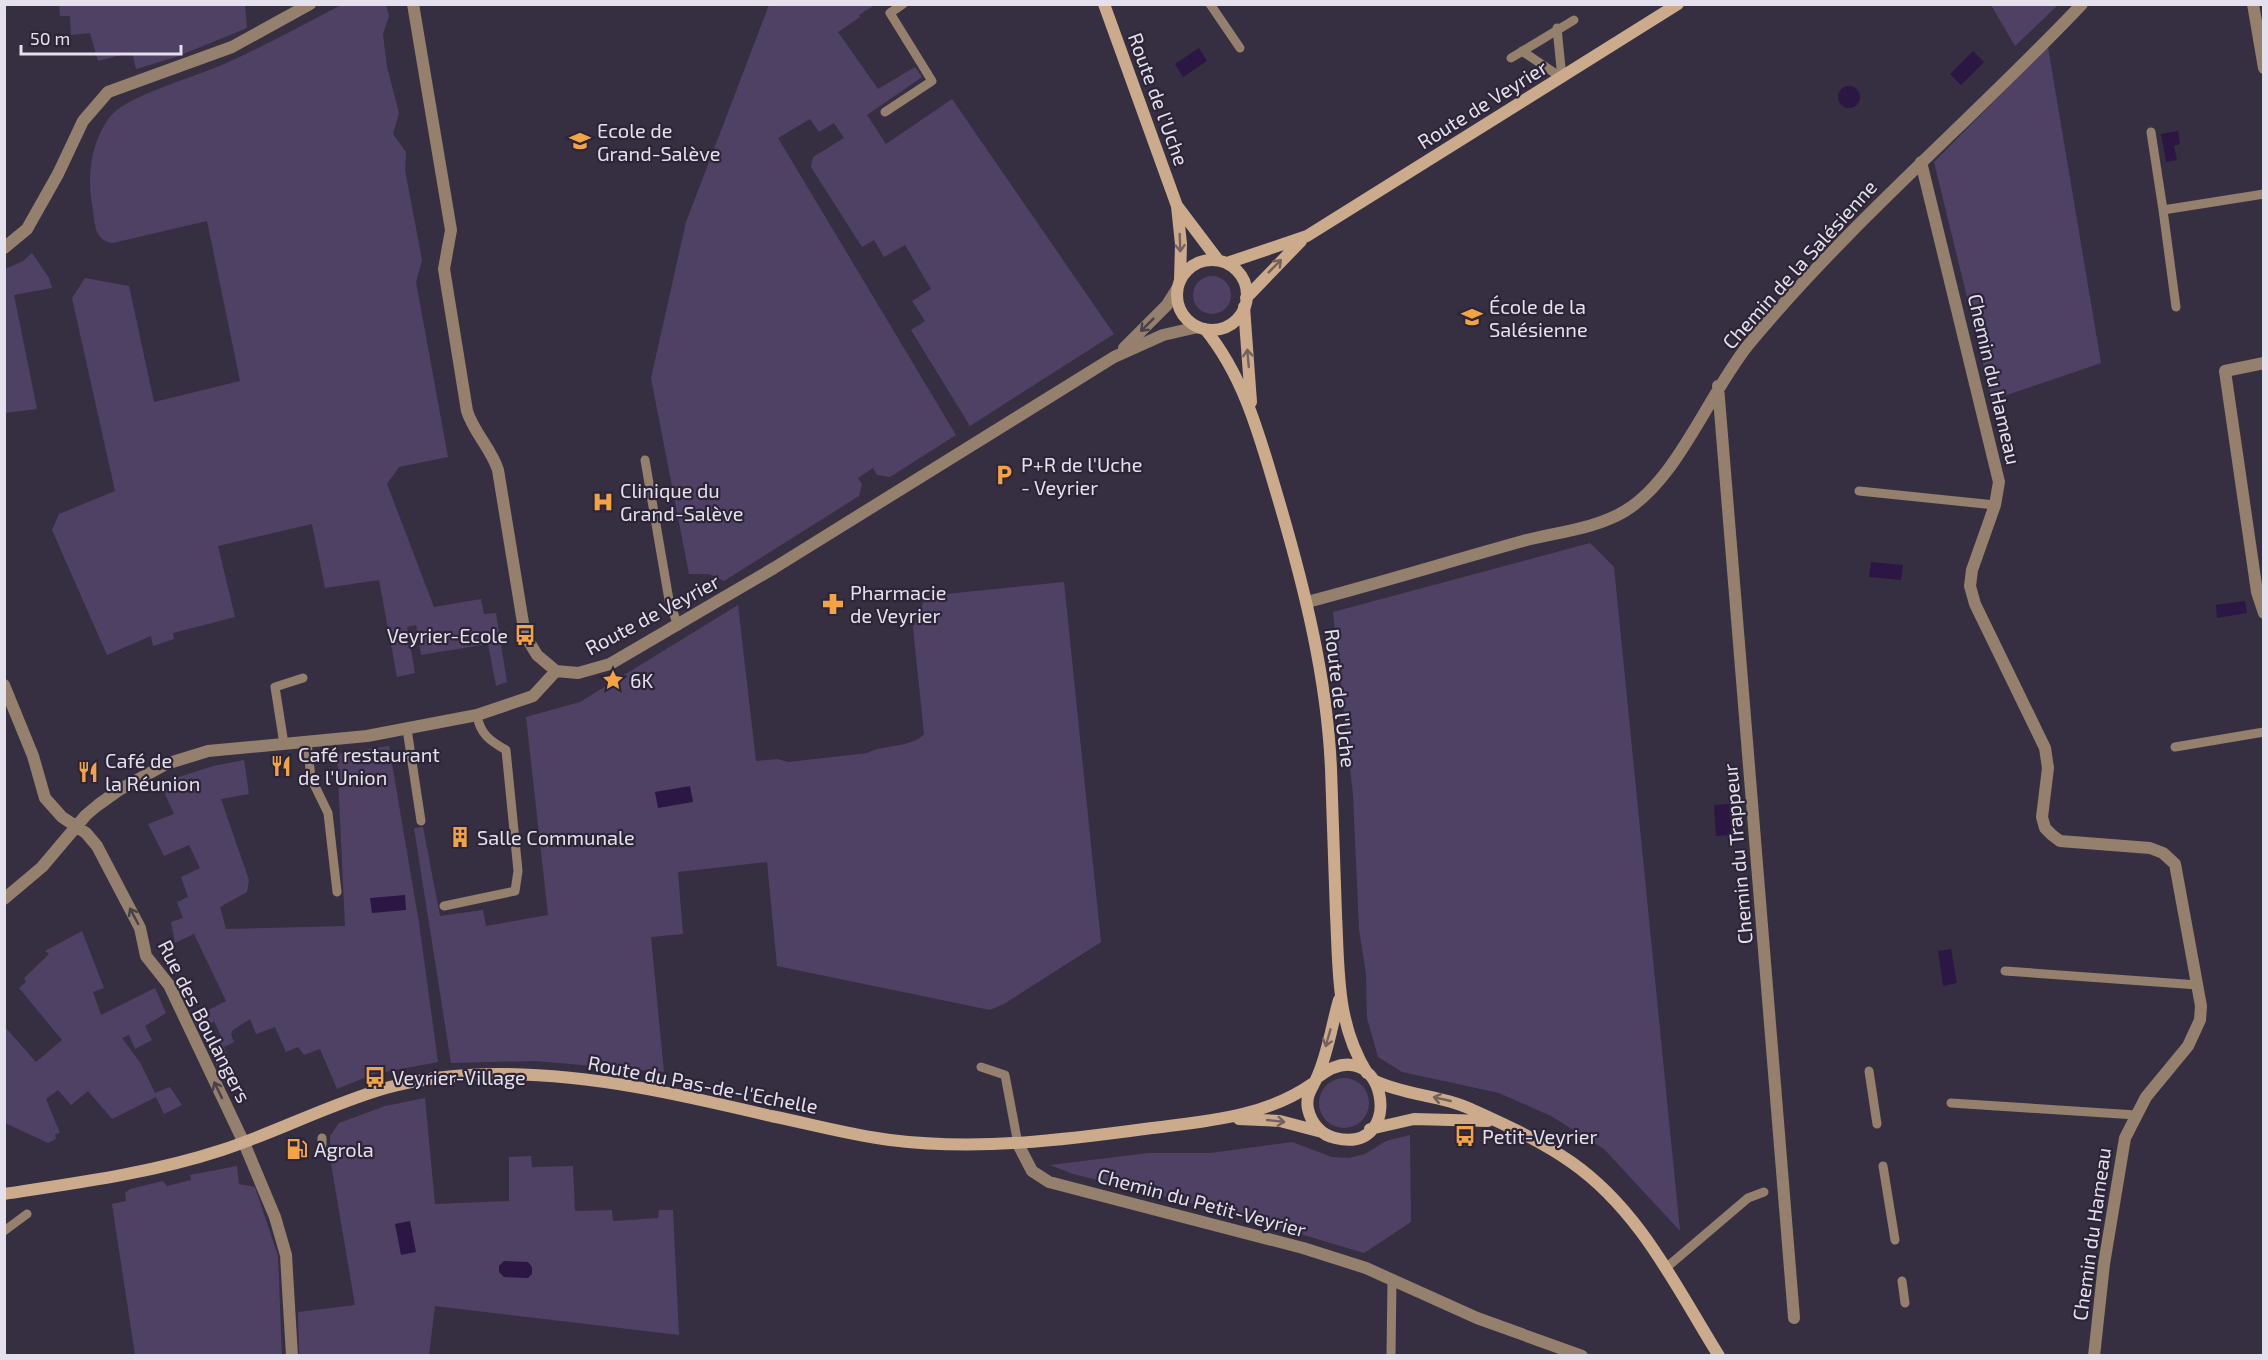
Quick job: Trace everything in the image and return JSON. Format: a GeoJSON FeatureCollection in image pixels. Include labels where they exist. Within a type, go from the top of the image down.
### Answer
{"type":"FeatureCollection","features":[{"type":"Feature","properties":{"kind":"main road","name":"Route de l'Uche"},"geometry":{"type":"LineString","coordinates":[[1104,4],[1177,206],[1181,244],[1179,285]]}},
{"type":"Feature","properties":{"kind":"main road","name":"Route de Veyrier"},"geometry":{"type":"LineString","coordinates":[[1222,262],[1307,236],[1678,4]]}},
{"type":"Feature","properties":{"kind":"main road","name":"Route de l'Uche"},"geometry":{"type":"LineString","coordinates":[[1177,206],[1222,262]]}},
{"type":"Feature","properties":{"kind":"main road","name":"Route de Veyrier"},"geometry":{"type":"LineString","coordinates":[[1245,303],[1307,236]]}},
{"type":"Feature","properties":{"kind":"main road"},"geometry":{"type":"LineString","coordinates":[[1209,260],[1222,262],[1234,268],[1244,282],[1245,303],[1228,325],[1213,330],[1201,328],[1184,315],[1180,308],[1179,285],[1191,266],[1209,260]]}},
{"type":"Feature","properties":{"kind":"main road","name":"Route de l'Uche"},"geometry":{"type":"LineString","coordinates":[[1245,303],[1252,409],[1307,602],[1328,734],[1339,1000],[1351,1041],[1371,1077]]}},
{"type":"Feature","properties":{"kind":"main road","name":"Route de l'Uche"},"geometry":{"type":"LineString","coordinates":[[1201,328],[1218,346],[1252,409]]}},
{"type":"Feature","properties":{"kind":"main road","name":"Route de l'Uche"},"geometry":{"type":"LineString","coordinates":[[1315,1080],[1339,1000]]}},
{"type":"Feature","properties":{"kind":"main road"},"geometry":{"type":"LineString","coordinates":[[1495,1122],[1449,1118],[1414,1119],[1370,1129],[1347,1140],[1330,1137],[1322,1132],[1314,1125],[1307,1105],[1315,1080],[1336,1066],[1347,1065],[1394,1090],[1458,1103],[1548,1147],[1603,1188],[1640,1230],[1667,1267],[1719,1356]]}},
{"type":"Feature","properties":{"kind":"main road","name":"Route du Pas-de-l'Echelle"},"geometry":{"type":"LineString","coordinates":[[4,1194],[142,1170],[202,1156],[244,1143],[382,1089],[433,1078],[500,1074],[564,1077],[625,1085],[891,1140],[949,1144],[1018,1144],[1229,1118],[1291,1099],[1315,1080]]}},
{"type":"Feature","properties":{"kind":"main road"},"geometry":{"type":"LineString","coordinates":[[1370,1129],[1382,1106],[1371,1077]]}},
{"type":"Feature","properties":{"kind":"main road","name":"Route du Pas-de-l'Echelle"},"geometry":{"type":"LineString","coordinates":[[1229,1118],[1280,1121],[1322,1132]]}},
{"type":"Feature","properties":{"kind":"street"},"geometry":{"type":"LineString","coordinates":[[4,248],[27,229],[58,174],[83,121],[108,92],[232,47],[310,4]]}},
{"type":"Feature","properties":{"kind":"street"},"geometry":{"type":"LineString","coordinates":[[4,899],[42,867],[86,815],[119,790],[166,764],[208,751],[307,742],[407,729],[477,715],[532,696],[544,687],[556,671],[537,655],[525,635],[498,470],[494,458],[467,411],[444,269],[451,230],[413,4]]}},
{"type":"Feature","properties":{"kind":"street","name":"Chemin de la Salésienne"},"geometry":{"type":"LineString","coordinates":[[1307,602],[1547,535],[1603,523],[1647,495],[1659,480],[1718,386],[1748,345],[1786,302],[1921,162],[2082,4]]}},
{"type":"Feature","properties":{"kind":"street"},"geometry":{"type":"LineString","coordinates":[[2253,4],[2264,68]]}},
{"type":"Feature","properties":{"kind":"street","name":"Chemin du Hameau"},"geometry":{"type":"LineString","coordinates":[[1921,162],[1999,482],[1995,505],[1972,570],[1970,586],[1975,604],[2045,748],[2048,768],[2042,817],[2045,828],[2060,841],[2150,849],[2163,853],[2175,864],[2201,1005],[2196,1032],[2146,1096],[2124,1138],[2104,1264],[2094,1356]]}},
{"type":"Feature","properties":{"kind":"street","name":"Route de Veyrier"},"geometry":{"type":"LineString","coordinates":[[1114,357],[1160,312],[1179,285]]}},
{"type":"Feature","properties":{"kind":"street","name":"Route de Veyrier"},"geometry":{"type":"LineString","coordinates":[[556,671],[567,674],[593,670],[678,627],[1114,357],[1162,335],[1201,328]]}},
{"type":"Feature","properties":{"kind":"street"},"geometry":{"type":"LineString","coordinates":[[2264,363],[2225,371],[2257,592],[2264,613]]}},
{"type":"Feature","properties":{"kind":"street","name":"Chemin du Trappeur"},"geometry":{"type":"LineString","coordinates":[[1718,386],[1794,1318]]}},
{"type":"Feature","properties":{"kind":"street","name":"Rue des Boulangers"},"geometry":{"type":"LineString","coordinates":[[4,685],[33,756],[45,798],[97,846],[140,928],[146,956],[169,985],[244,1143],[275,1216],[286,1255],[291,1356]]}},
{"type":"Feature","properties":{"kind":"street","name":"Chemin du Petit-Veyrier"},"geometry":{"type":"LineString","coordinates":[[1018,1144],[1032,1171],[1049,1182],[1303,1248],[1392,1279],[1477,1318],[1575,1354]]}},
{"type":"Feature","properties":{"kind":"lane"},"geometry":{"type":"LineString","coordinates":[[885,112],[932,81],[890,13],[903,4]]}},
{"type":"Feature","properties":{"kind":"lane"},"geometry":{"type":"LineString","coordinates":[[1210,4],[1240,48]]}},
{"type":"Feature","properties":{"kind":"lane"},"geometry":{"type":"LineString","coordinates":[[1511,58],[1557,28],[1574,20]]}},
{"type":"Feature","properties":{"kind":"lane"},"geometry":{"type":"LineString","coordinates":[[1557,28],[1562,78]]}},
{"type":"Feature","properties":{"kind":"lane"},"geometry":{"type":"LineString","coordinates":[[1522,51],[1562,78]]}},
{"type":"Feature","properties":{"kind":"lane"},"geometry":{"type":"LineString","coordinates":[[2151,132],[2176,307]]}},
{"type":"Feature","properties":{"kind":"lane"},"geometry":{"type":"LineString","coordinates":[[2163,210],[2264,194]]}},
{"type":"Feature","properties":{"kind":"lane"},"geometry":{"type":"LineString","coordinates":[[645,460],[669,600],[678,627]]}},
{"type":"Feature","properties":{"kind":"lane"},"geometry":{"type":"LineString","coordinates":[[1859,491],[1995,505]]}},
{"type":"Feature","properties":{"kind":"lane"},"geometry":{"type":"LineString","coordinates":[[285,744],[275,687],[303,678]]}},
{"type":"Feature","properties":{"kind":"lane"},"geometry":{"type":"LineString","coordinates":[[444,906],[515,891],[518,871],[506,750],[489,741],[479,727],[477,715]]}},
{"type":"Feature","properties":{"kind":"lane"},"geometry":{"type":"LineString","coordinates":[[407,729],[421,821]]}},
{"type":"Feature","properties":{"kind":"lane"},"geometry":{"type":"LineString","coordinates":[[2175,747],[2264,732]]}},
{"type":"Feature","properties":{"kind":"lane"},"geometry":{"type":"LineString","coordinates":[[307,742],[311,778],[328,813],[337,892]]}},
{"type":"Feature","properties":{"kind":"lane"},"geometry":{"type":"LineString","coordinates":[[2005,971],[2198,985]]}},
{"type":"Feature","properties":{"kind":"lane"},"geometry":{"type":"LineString","coordinates":[[981,1067],[1005,1075],[1017,1125],[1018,1144]]}},
{"type":"Feature","properties":{"kind":"lane"},"geometry":{"type":"LineString","coordinates":[[1869,1071],[1876,1124]]}},
{"type":"Feature","properties":{"kind":"lane"},"geometry":{"type":"LineString","coordinates":[[1951,1103],[2136,1115]]}},
{"type":"Feature","properties":{"kind":"lane"},"geometry":{"type":"LineString","coordinates":[[1883,1166],[1895,1240]]}},
{"type":"Feature","properties":{"kind":"lane"},"geometry":{"type":"LineString","coordinates":[[1667,1267],[1748,1198],[1764,1192]]}},
{"type":"Feature","properties":{"kind":"lane"},"geometry":{"type":"LineString","coordinates":[[4,1232],[27,1214]]}},
{"type":"Feature","properties":{"kind":"lane"},"geometry":{"type":"LineString","coordinates":[[1391,1356],[1392,1279]]}},
{"type":"Feature","properties":{"kind":"lane"},"geometry":{"type":"LineString","coordinates":[[1902,1281],[1905,1303]]}},
{"type":"Feature","properties":{"kind":"shaded area"},"geometry":{"type":"Polygon","coordinates":[[[59,5],[245,5],[247,28],[176,57],[136,69],[132,52],[98,61],[90,33],[71,35],[70,16],[60,16],[59,5]]]}},
{"type":"Feature","properties":{"kind":"shaded area"},"geometry":{"type":"Polygon","coordinates":[[[341,5],[386,5],[389,16],[383,34],[387,67],[399,113],[393,134],[406,152],[405,170],[422,260],[416,282],[448,457],[399,467],[387,484],[434,607],[481,599],[484,614],[496,613],[507,682],[496,686],[488,644],[421,655],[416,625],[407,627],[415,673],[397,677],[379,580],[325,588],[312,524],[218,546],[235,617],[173,633],[174,639],[153,646],[151,636],[107,655],[52,530],[59,514],[115,491],[72,298],[85,278],[129,286],[154,402],[240,381],[207,221],[113,243],[106,241],[98,234],[90,171],[94,149],[103,128],[118,110],[145,94],[224,64],[341,5]]]}},
{"type":"Feature","properties":{"kind":"shaded area"},"geometry":{"type":"Polygon","coordinates":[[[769,5],[873,6],[838,32],[878,89],[915,67],[922,77],[867,115],[886,144],[952,99],[1114,334],[970,426],[911,330],[925,321],[912,301],[931,289],[905,245],[884,257],[874,240],[862,247],[811,167],[813,157],[844,138],[834,123],[819,132],[810,119],[778,138],[956,435],[890,477],[877,475],[873,468],[858,478],[862,484],[859,496],[724,581],[709,574],[689,574],[651,378],[686,222],[769,5]]]}},
{"type":"Feature","properties":{"kind":"shaded area"},"geometry":{"type":"Polygon","coordinates":[[[1991,5],[2058,5],[2015,46],[1991,5]]]}},
{"type":"Feature","properties":{"kind":"shaded area"},"geometry":{"type":"Polygon","coordinates":[[[2048,47],[2101,363],[1992,400],[1934,162],[2048,47]]]}},
{"type":"Feature","properties":{"kind":"shaded area"},"geometry":{"type":"Polygon","coordinates":[[[1199,48],[1207,61],[1183,77],[1175,64],[1199,48]]]}},
{"type":"Feature","properties":{"kind":"shaded area"},"geometry":{"type":"Polygon","coordinates":[[[1973,51],[1984,62],[1961,85],[1950,74],[1973,51]]]}},
{"type":"Feature","properties":{"kind":"shaded area"},"geometry":{"type":"Polygon","coordinates":[[[1845,86],[1853,86],[1860,93],[1860,101],[1853,108],[1845,108],[1838,101],[1838,93],[1845,86]]]}},
{"type":"Feature","properties":{"kind":"shaded area"},"geometry":{"type":"Polygon","coordinates":[[[2178,131],[2180,144],[2174,146],[2177,160],[2166,162],[2161,134],[2178,131]]]}},
{"type":"Feature","properties":{"kind":"shaded area"},"geometry":{"type":"Polygon","coordinates":[[[32,253],[49,278],[52,288],[14,295],[37,409],[5,413],[5,269],[23,261],[32,253]]]}},
{"type":"Feature","properties":{"kind":"shaded area"},"geometry":{"type":"Polygon","coordinates":[[[1212,276],[1225,282],[1231,295],[1225,308],[1212,314],[1199,308],[1193,295],[1199,282],[1212,276]]]}},
{"type":"Feature","properties":{"kind":"shaded area"},"geometry":{"type":"Polygon","coordinates":[[[1590,543],[1614,567],[1680,1231],[1604,1149],[1551,1116],[1499,1093],[1402,1072],[1378,1057],[1367,1018],[1366,974],[1359,929],[1353,795],[1333,612],[1590,543]]]}},
{"type":"Feature","properties":{"kind":"shaded area"},"geometry":{"type":"Polygon","coordinates":[[[1871,562],[1903,565],[1901,580],[1869,577],[1871,562]]]}},
{"type":"Feature","properties":{"kind":"shaded area"},"geometry":{"type":"Polygon","coordinates":[[[1064,582],[1101,942],[1004,1004],[990,1010],[777,966],[767,862],[678,872],[683,934],[651,937],[664,1072],[535,1061],[451,1063],[414,828],[423,827],[440,916],[483,910],[486,926],[548,915],[526,717],[580,702],[738,605],[756,761],[777,759],[789,762],[867,753],[905,744],[924,734],[913,628],[926,596],[1064,582]]]}},
{"type":"Feature","properties":{"kind":"shaded area"},"geometry":{"type":"Polygon","coordinates":[[[2245,601],[2247,613],[2217,618],[2216,605],[2245,601]]]}},
{"type":"Feature","properties":{"kind":"shaded area"},"geometry":{"type":"Polygon","coordinates":[[[389,746],[419,923],[438,1062],[374,1074],[337,1089],[320,1049],[304,1055],[298,1047],[286,1052],[275,1027],[256,1034],[250,1019],[233,1030],[231,1034],[234,1042],[224,1047],[235,1077],[224,1082],[210,1051],[223,1040],[214,1021],[200,1033],[193,1018],[226,1001],[194,934],[175,943],[171,922],[183,918],[177,902],[188,897],[181,877],[200,868],[189,845],[164,856],[148,824],[174,814],[160,783],[213,766],[244,760],[249,794],[221,799],[249,880],[247,892],[220,907],[226,929],[345,926],[337,754],[389,746]]]}},
{"type":"Feature","properties":{"kind":"shaded area"},"geometry":{"type":"Polygon","coordinates":[[[690,786],[693,802],[658,808],[655,792],[690,786]]]}},
{"type":"Feature","properties":{"kind":"shaded area"},"geometry":{"type":"Polygon","coordinates":[[[1729,804],[1731,835],[1716,836],[1714,805],[1729,804]]]}},
{"type":"Feature","properties":{"kind":"shaded area"},"geometry":{"type":"Polygon","coordinates":[[[405,895],[406,910],[372,913],[370,898],[405,895]]]}},
{"type":"Feature","properties":{"kind":"shaded area"},"geometry":{"type":"Polygon","coordinates":[[[82,931],[104,988],[93,992],[101,1015],[155,988],[166,1013],[145,1026],[152,1040],[135,1049],[129,1035],[122,1038],[141,1064],[155,1093],[170,1087],[182,1105],[164,1114],[156,1097],[112,1119],[88,1091],[71,1105],[58,1090],[46,1099],[60,1133],[55,1134],[56,1139],[48,1143],[5,1123],[5,1027],[36,1062],[62,1040],[19,988],[26,982],[24,978],[49,954],[45,951],[82,931]]]}},
{"type":"Feature","properties":{"kind":"shaded area"},"geometry":{"type":"Polygon","coordinates":[[[1951,949],[1957,983],[1943,986],[1938,951],[1951,949]]]}},
{"type":"Feature","properties":{"kind":"shaded area"},"geometry":{"type":"Polygon","coordinates":[[[1339,1078],[1349,1078],[1362,1085],[1369,1098],[1369,1108],[1362,1121],[1349,1128],[1339,1128],[1330,1124],[1323,1117],[1319,1108],[1319,1098],[1323,1089],[1330,1082],[1339,1078]]]}},
{"type":"Feature","properties":{"kind":"shaded area"},"geometry":{"type":"Polygon","coordinates":[[[425,1098],[435,1204],[509,1201],[509,1157],[531,1156],[532,1167],[573,1166],[575,1211],[612,1210],[613,1221],[658,1218],[659,1210],[673,1210],[679,1335],[435,1306],[429,1355],[299,1355],[298,1312],[355,1305],[331,1164],[330,1136],[339,1123],[385,1106],[425,1098]]]}},
{"type":"Feature","properties":{"kind":"shaded area"},"geometry":{"type":"Polygon","coordinates":[[[1410,1135],[1411,1222],[1364,1253],[1219,1210],[1073,1174],[1050,1165],[1148,1153],[1210,1153],[1292,1142],[1332,1157],[1349,1158],[1365,1154],[1386,1141],[1410,1135]]]}},
{"type":"Feature","properties":{"kind":"shaded area"},"geometry":{"type":"Polygon","coordinates":[[[237,1166],[239,1184],[255,1187],[278,1256],[282,1355],[135,1355],[112,1204],[126,1201],[125,1193],[130,1189],[163,1181],[167,1186],[191,1180],[190,1175],[237,1166]]]}},
{"type":"Feature","properties":{"kind":"shaded area"},"geometry":{"type":"Polygon","coordinates":[[[410,1221],[416,1252],[401,1255],[395,1224],[410,1221]]]}},
{"type":"Feature","properties":{"kind":"shaded area"},"geometry":{"type":"Polygon","coordinates":[[[504,1261],[528,1262],[532,1267],[532,1274],[528,1278],[504,1277],[499,1272],[499,1266],[504,1261]]]}},
{"type":"Feature","properties":{"kind":"place","name":"Ecole de Grand-Salève"},"geometry":{"type":"Point","coordinates":[580,141]}},
{"type":"Feature","properties":{"kind":"place","name":"École de la Salésienne"},"geometry":{"type":"Point","coordinates":[1472,317]}},
{"type":"Feature","properties":{"kind":"place","name":"P+R de l'Uche - Veyrier"},"geometry":{"type":"Point","coordinates":[1004,475]}},
{"type":"Feature","properties":{"kind":"place","name":"Clinique du Grand-Salève"},"geometry":{"type":"Point","coordinates":[603,502]}},
{"type":"Feature","properties":{"kind":"place","name":"Pharmacie de Veyrier"},"geometry":{"type":"Point","coordinates":[833,604]}},
{"type":"Feature","properties":{"kind":"place","name":"Veyrier-Ecole"},"geometry":{"type":"Point","coordinates":[525,635]}},
{"type":"Feature","properties":{"kind":"place","name":"6K"},"geometry":{"type":"Point","coordinates":[613,680]}},
{"type":"Feature","properties":{"kind":"place","name":"Café restaurant de l'Union"},"geometry":{"type":"Point","coordinates":[281,766]}},
{"type":"Feature","properties":{"kind":"place","name":"Café de la Réunion"},"geometry":{"type":"Point","coordinates":[88,772]}},
{"type":"Feature","properties":{"kind":"place","name":"Salle Communale"},"geometry":{"type":"Point","coordinates":[460,837]}},
{"type":"Feature","properties":{"kind":"place","name":"Veyrier-Village"},"geometry":{"type":"Point","coordinates":[375,1077]}},
{"type":"Feature","properties":{"kind":"place","name":"Petit-Veyrier"},"geometry":{"type":"Point","coordinates":[1465,1136]}},
{"type":"Feature","properties":{"kind":"place","name":"Agrola"},"geometry":{"type":"Point","coordinates":[297,1149]}}]}
